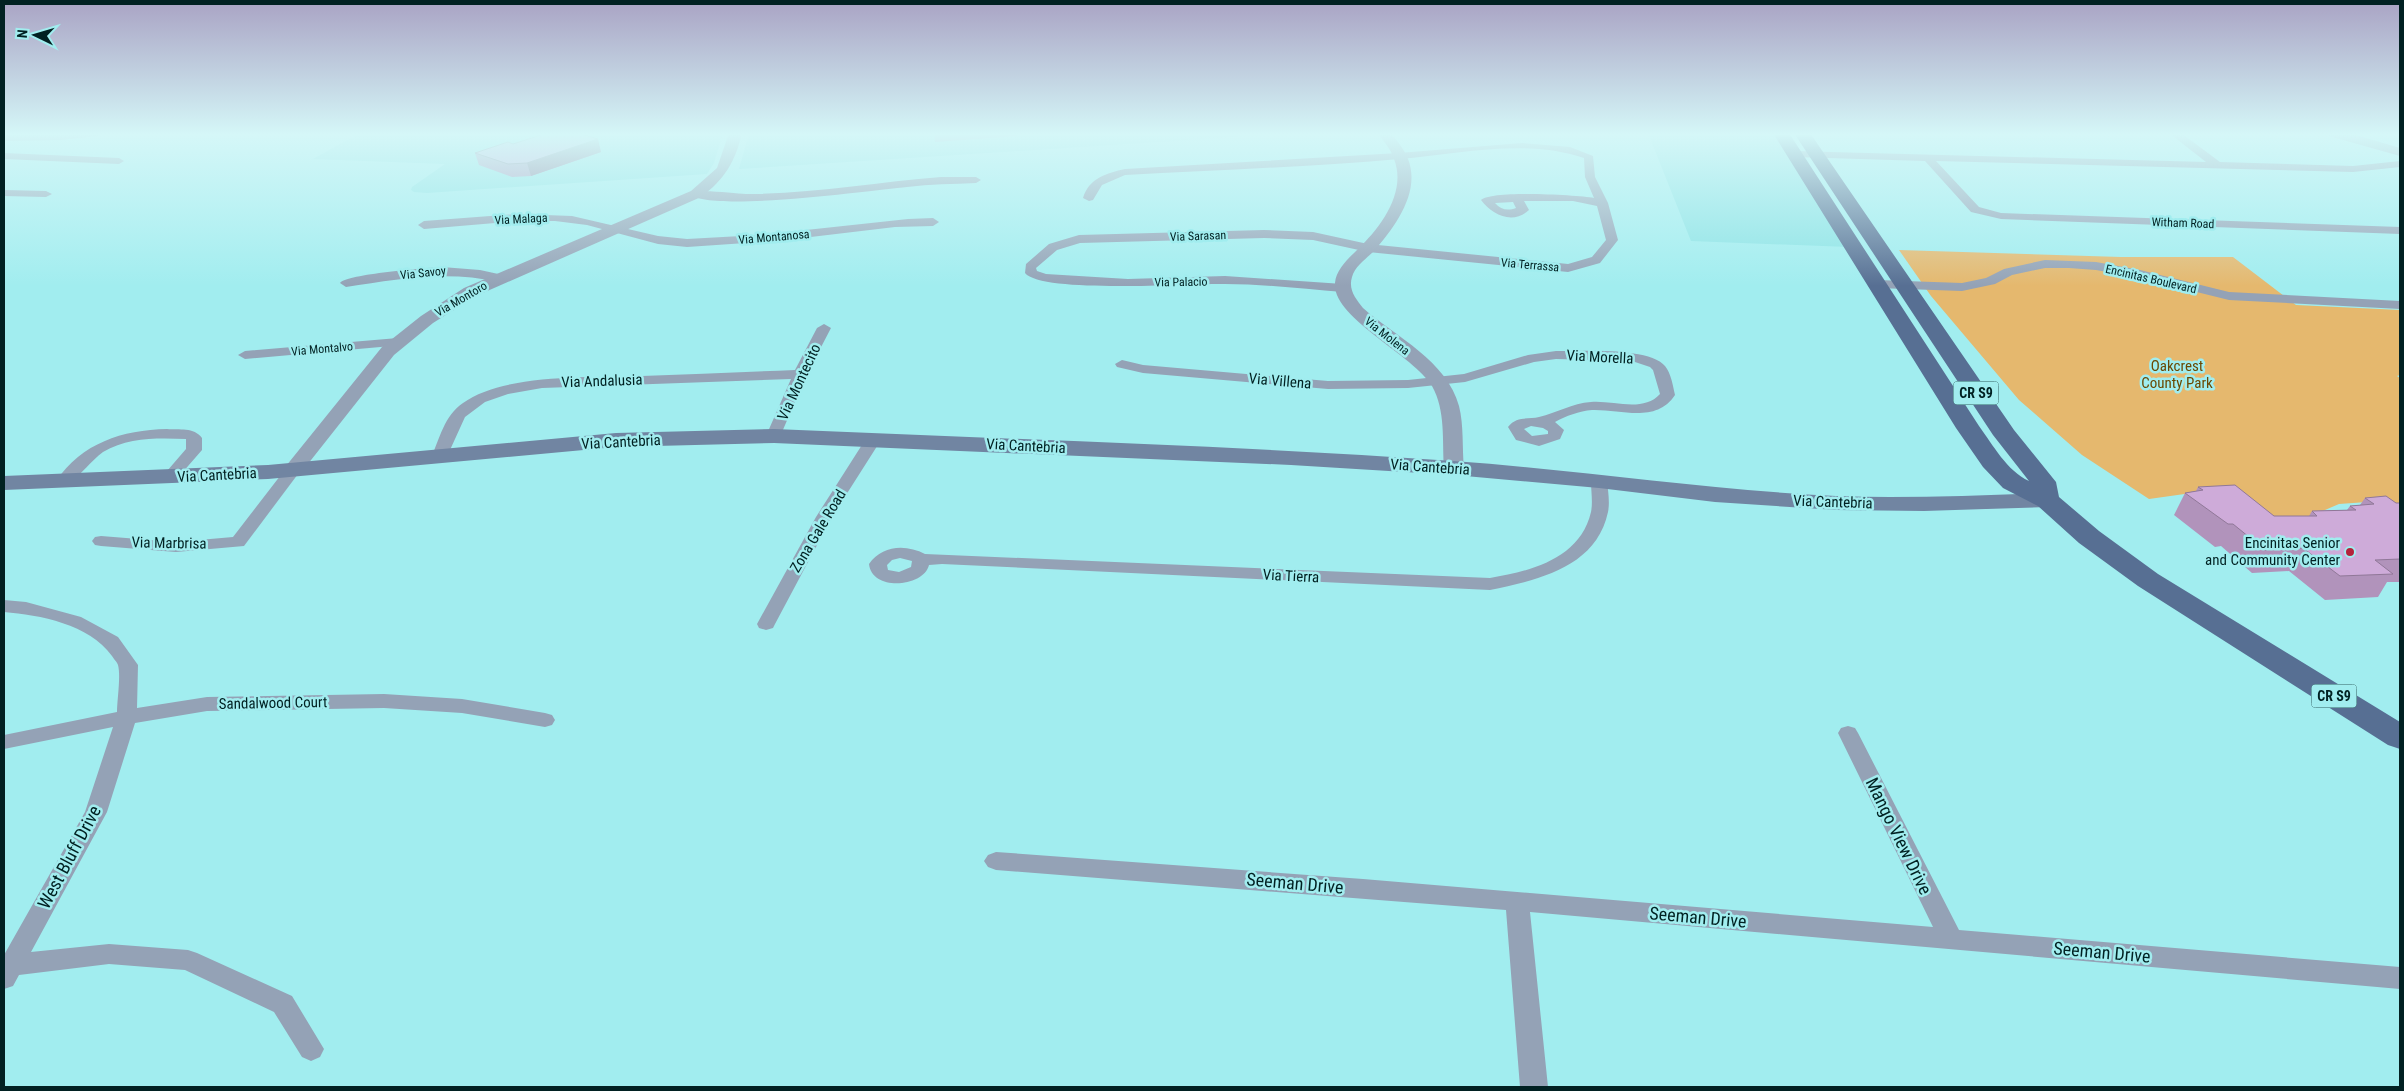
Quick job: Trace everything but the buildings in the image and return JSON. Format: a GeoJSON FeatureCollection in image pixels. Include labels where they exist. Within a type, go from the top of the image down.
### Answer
{"type":"FeatureCollection","features":[{"type":"Feature","properties":{"kind":"main road","name":"CR S9"},"geometry":{"type":"LineString","coordinates":[[1814,184],[1968,428],[1992,462],[2012,483],[2047,500],[2089,537],[2148,580],[2400,737]]}},
{"type":"Feature","properties":{"kind":"main road","name":"CR S9"},"geometry":{"type":"LineString","coordinates":[[1838,184],[2005,435],[2043,482],[2047,500]]}},
{"type":"Feature","properties":{"kind":"main road","name":"Via Cantebria"},"geometry":{"type":"LineString","coordinates":[[4,483],[169,478],[293,470],[439,458],[616,440],[774,436],[1282,458],[1454,468],[1600,481],[1715,495],[1837,503],[1924,504],[2047,500]]}},
{"type":"Feature","properties":{"kind":"street","name":"Via Montoro"},"geometry":{"type":"LineString","coordinates":[[238,542],[388,351],[442,308],[499,278],[616,230],[696,194],[709,184]]}},
{"type":"Feature","properties":{"kind":"street"},"geometry":{"type":"LineString","coordinates":[[696,194],[712,196],[787,196],[906,184]]}},
{"type":"Feature","properties":{"kind":"street"},"geometry":{"type":"LineString","coordinates":[[1089,198],[1090,190],[1098,184]]}},
{"type":"Feature","properties":{"kind":"street"},"geometry":{"type":"LineString","coordinates":[[1343,288],[1346,270],[1368,248],[1394,214],[1402,197],[1405,184]]}},
{"type":"Feature","properties":{"kind":"street","name":"Via Terrassa"},"geometry":{"type":"LineString","coordinates":[[1368,248],[1568,268],[1596,260],[1612,240],[1602,203],[1593,184]]}},
{"type":"Feature","properties":{"kind":"street","name":"Witham Road"},"geometry":{"type":"LineString","coordinates":[[1951,184],[1975,210],[2001,216],[2400,231]]}},
{"type":"Feature","properties":{"kind":"street"},"geometry":{"type":"LineString","coordinates":[[4,192],[46,194]]}},
{"type":"Feature","properties":{"kind":"street"},"geometry":{"type":"LineString","coordinates":[[1517,198],[1573,198],[1602,203]]}},
{"type":"Feature","properties":{"kind":"street","name":"Via Malaga"},"geometry":{"type":"LineString","coordinates":[[424,225],[554,217],[587,221],[616,230]]}},
{"type":"Feature","properties":{"kind":"street","name":"Via Montanosa"},"geometry":{"type":"LineString","coordinates":[[616,230],[647,238],[690,242],[777,238],[900,222],[933,222]]}},
{"type":"Feature","properties":{"kind":"street","name":"Via Sarasan"},"geometry":{"type":"LineString","coordinates":[[1033,264],[1053,247],[1079,239],[1264,234],[1313,236],[1368,248]]}},
{"type":"Feature","properties":{"kind":"street","name":"Via Palacio"},"geometry":{"type":"LineString","coordinates":[[1033,264],[1030,266],[1031,273],[1044,278],[1128,283],[1225,280],[1343,288]]}},
{"type":"Feature","properties":{"kind":"street","name":"Encinitas Boulevard"},"geometry":{"type":"LineString","coordinates":[[1877,284],[1962,287],[1990,281],[2008,272],[2045,264],[2069,264],[2096,266],[2140,274],[2229,296],[2400,305]]}},
{"type":"Feature","properties":{"kind":"street","name":"Via Savoy"},"geometry":{"type":"LineString","coordinates":[[346,283],[449,270],[482,272],[499,278]]}},
{"type":"Feature","properties":{"kind":"street","name":"Via Molena"},"geometry":{"type":"LineString","coordinates":[[1343,288],[1345,295],[1360,315],[1397,342],[1439,382],[1453,414],[1454,468]]}},
{"type":"Feature","properties":{"kind":"street","name":"Via Montecito"},"geometry":{"type":"LineString","coordinates":[[774,436],[800,374],[824,328]]}},
{"type":"Feature","properties":{"kind":"street","name":"Via Montalvo"},"geometry":{"type":"LineString","coordinates":[[246,355],[398,342]]}},
{"type":"Feature","properties":{"kind":"street","name":"Via Morella"},"geometry":{"type":"LineString","coordinates":[[1439,382],[1465,378],[1534,358],[1556,355],[1633,357],[1655,364],[1660,369],[1668,395],[1662,404],[1650,408],[1591,406],[1564,411],[1542,422]]}},
{"type":"Feature","properties":{"kind":"street","name":"Via Villena"},"geometry":{"type":"LineString","coordinates":[[1122,364],[1143,369],[1328,385],[1439,382]]}},
{"type":"Feature","properties":{"kind":"street","name":"Via Andalusia"},"geometry":{"type":"LineString","coordinates":[[439,458],[452,423],[461,412],[472,404],[512,388],[542,384],[800,374]]}},
{"type":"Feature","properties":{"kind":"street"},"geometry":{"type":"LineString","coordinates":[[64,481],[98,449],[118,440],[142,435],[190,435],[194,438],[194,450],[169,478]]}},
{"type":"Feature","properties":{"kind":"street","name":"Zona Gale Road"},"geometry":{"type":"LineString","coordinates":[[766,624],[824,517],[873,440]]}},
{"type":"Feature","properties":{"kind":"street","name":"Via Tierra"},"geometry":{"type":"LineString","coordinates":[[921,560],[942,559],[1490,584],[1540,574],[1565,561],[1578,550],[1599,515],[1600,481]]}},
{"type":"Feature","properties":{"kind":"street","name":"Via Marbrisa"},"geometry":{"type":"LineString","coordinates":[[101,541],[176,547],[238,542]]}},
{"type":"Feature","properties":{"kind":"street","name":"West Bluff Drive"},"geometry":{"type":"LineString","coordinates":[[4,606],[26,608],[74,622],[111,641],[128,665],[127,717],[96,812],[6,969]]}},
{"type":"Feature","properties":{"kind":"street","name":"Sandalwood Court"},"geometry":{"type":"LineString","coordinates":[[4,742],[127,717],[207,704],[384,702],[462,706],[545,720]]}},
{"type":"Feature","properties":{"kind":"street","name":"Mango View Drive"},"geometry":{"type":"LineString","coordinates":[[1848,733],[1951,939]]}},
{"type":"Feature","properties":{"kind":"street","name":"Seeman Drive"},"geometry":{"type":"LineString","coordinates":[[996,861],[1201,875],[2400,978]]}},
{"type":"Feature","properties":{"kind":"street"},"geometry":{"type":"LineString","coordinates":[[1517,902],[1534,1087]]}},
{"type":"Feature","properties":{"kind":"street"},"geometry":{"type":"LineString","coordinates":[[6,969],[109,954],[188,960],[283,1004],[311,1049]]}},
{"type":"Feature","properties":{"kind":"shaded area"},"geometry":{"type":"Polygon","coordinates":[[[416,184],[561,184],[427,193],[414,192],[411,190],[416,184]]]}},
{"type":"Feature","properties":{"kind":"shaded area"},"geometry":{"type":"Polygon","coordinates":[[[1668,184],[1809,184],[1849,247],[1691,241],[1668,184]]]}},
{"type":"Feature","properties":{"kind":"green space","name":"Oakcrest County Park"},"geometry":{"type":"Polygon","coordinates":[[[1899,250],[2121,257],[2233,257],[2296,305],[2400,310],[2400,375],[2397,376],[2400,378],[2400,509],[2381,501],[2339,504],[2311,516],[2266,523],[2213,490],[2149,499],[2082,455],[2019,400],[1931,296],[1899,250]]]}},
{"type":"Feature","properties":{"kind":"place","name":"Encinitas Senior and Community Center"},"geometry":{"type":"Point","coordinates":[2350,552]}}]}
